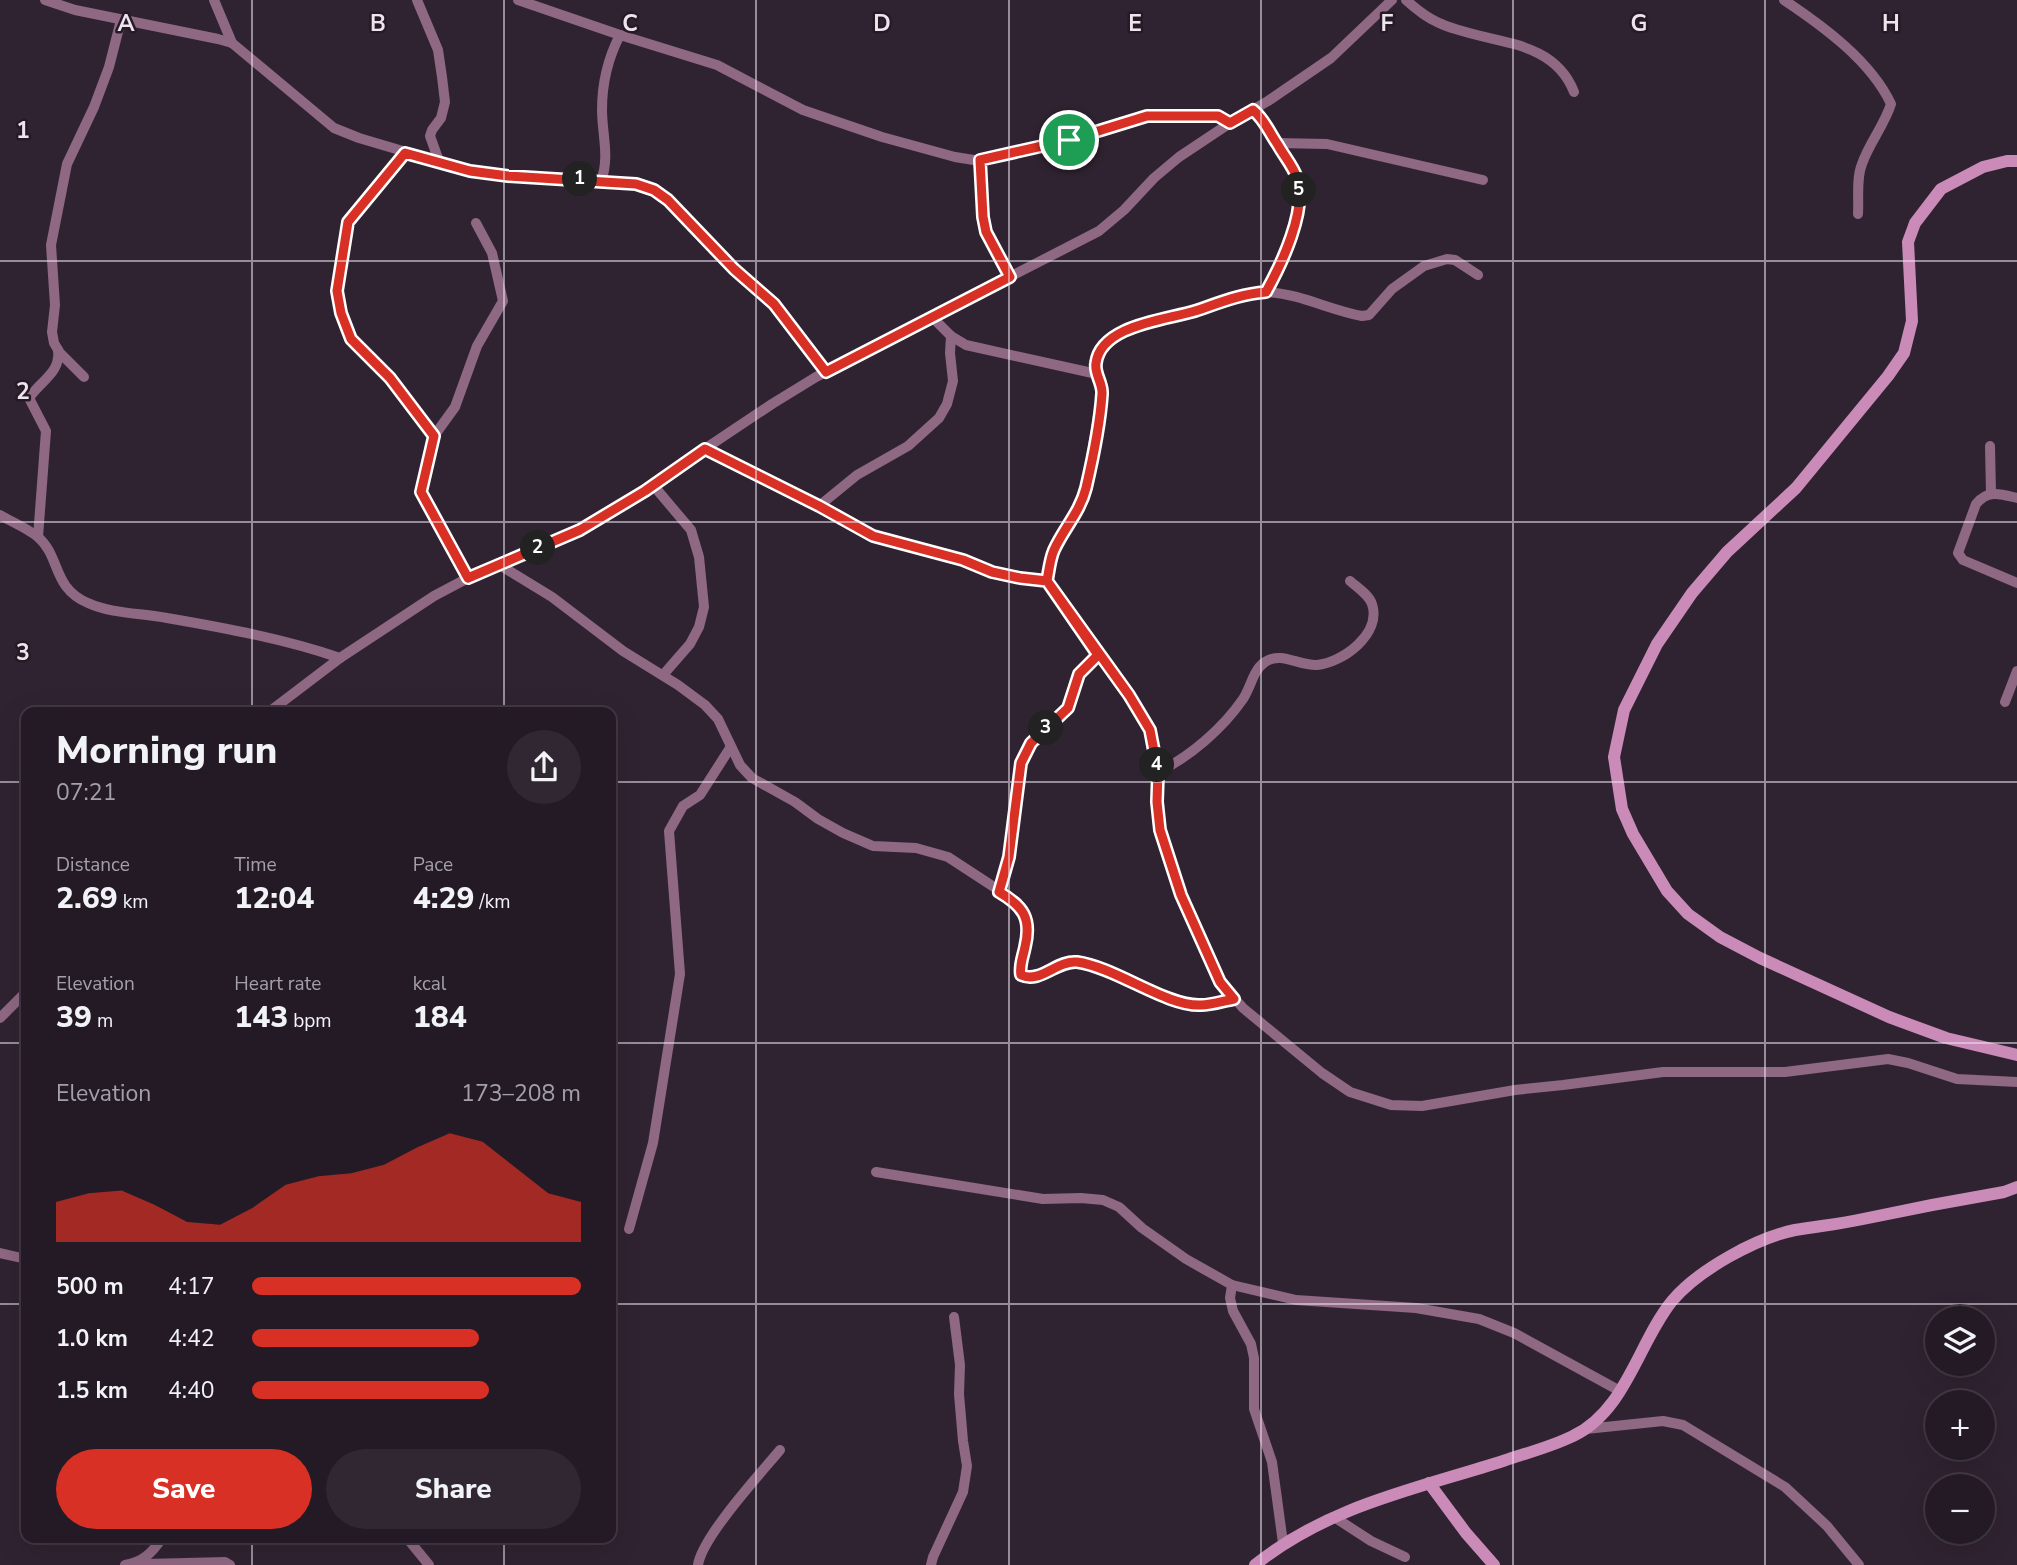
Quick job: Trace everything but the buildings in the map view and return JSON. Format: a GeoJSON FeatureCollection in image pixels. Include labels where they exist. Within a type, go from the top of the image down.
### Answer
{"type":"FeatureCollection","features":[{"type":"Feature","properties":{"kind":"main road"},"geometry":{"type":"LineString","coordinates":[[2017,161],[1983,167],[1941,189],[1915,223],[1908,242],[1912,321],[1904,353],[1796,488],[1727,552],[1692,593],[1657,644],[1624,710],[1614,757],[1622,810],[1633,834],[1667,891],[1688,914],[1720,937],[1760,958],[1878,1013],[1946,1038],[2017,1055]]}},
{"type":"Feature","properties":{"kind":"main road"},"geometry":{"type":"LineString","coordinates":[[1255,1565],[1283,1543],[1334,1517],[1394,1493],[1527,1453],[1586,1429],[1602,1415],[1620,1391],[1673,1300],[1712,1268],[1758,1243],[1793,1231],[2004,1192],[2017,1187]]}},
{"type":"Feature","properties":{"kind":"main road"},"geometry":{"type":"LineString","coordinates":[[1429,1483],[1494,1565]]}},
{"type":"Feature","properties":{"kind":"street"},"geometry":{"type":"LineString","coordinates":[[44,0],[75,10],[232,43],[334,128],[440,164],[508,176],[636,184],[654,190],[668,200],[734,269],[774,304],[826,372]]}},
{"type":"Feature","properties":{"kind":"street"},"geometry":{"type":"LineString","coordinates":[[214,0],[232,43]]}},
{"type":"Feature","properties":{"kind":"street"},"geometry":{"type":"LineString","coordinates":[[417,0],[438,50],[442,77],[445,102],[442,118],[430,136],[440,164]]}},
{"type":"Feature","properties":{"kind":"street"},"geometry":{"type":"LineString","coordinates":[[518,0],[718,65],[803,110],[882,137],[956,157],[980,160],[1077,138],[1147,116],[1218,116],[1230,123]]}},
{"type":"Feature","properties":{"kind":"street"},"geometry":{"type":"LineString","coordinates":[[276,707],[401,616],[468,578],[580,530],[653,485],[772,404],[826,372],[1099,230],[1179,157],[1331,58],[1392,0]]}},
{"type":"Feature","properties":{"kind":"street"},"geometry":{"type":"LineString","coordinates":[[1406,0],[1438,23],[1538,51],[1569,79],[1574,92]]}},
{"type":"Feature","properties":{"kind":"street"},"geometry":{"type":"LineString","coordinates":[[1784,0],[1842,42],[1885,91],[1891,104],[1886,122],[1860,167],[1858,214]]}},
{"type":"Feature","properties":{"kind":"street"},"geometry":{"type":"LineString","coordinates":[[38,537],[46,431],[29,398],[35,389],[52,375],[59,358],[52,332],[55,305],[51,245],[67,164],[105,77],[121,20]]}},
{"type":"Feature","properties":{"kind":"street"},"geometry":{"type":"LineString","coordinates":[[601,181],[606,158],[602,110],[604,82],[608,61],[620,35]]}},
{"type":"Feature","properties":{"kind":"street"},"geometry":{"type":"LineString","coordinates":[[1253,110],[1262,118],[1298,179],[1299,202],[1279,269],[1266,292]]}},
{"type":"Feature","properties":{"kind":"street"},"geometry":{"type":"LineString","coordinates":[[1276,143],[1327,144],[1483,180]]}},
{"type":"Feature","properties":{"kind":"street"},"geometry":{"type":"LineString","coordinates":[[405,153],[348,222],[337,291],[341,313],[351,339],[390,378],[434,436]]}},
{"type":"Feature","properties":{"kind":"street"},"geometry":{"type":"LineString","coordinates":[[980,160],[986,232],[1010,277]]}},
{"type":"Feature","properties":{"kind":"street"},"geometry":{"type":"LineString","coordinates":[[468,578],[421,492],[434,436],[455,407],[477,346],[503,301],[492,253],[476,223]]}},
{"type":"Feature","properties":{"kind":"street"},"geometry":{"type":"LineString","coordinates":[[1478,275],[1455,260],[1447,259],[1424,266],[1392,289],[1369,315],[1362,316],[1266,292],[1233,296],[1194,311],[1130,328],[1111,339],[1101,350],[1096,362],[1102,391],[1086,489],[1076,515],[1055,549],[1047,581],[1129,695],[1150,730],[1158,772],[1158,816],[1181,895],[1220,982],[1234,999],[1322,1073],[1350,1092],[1370,1100],[1407,1107],[1515,1090],[1663,1072],[1785,1072],[1888,1059],[1957,1079],[2017,1082]]}},
{"type":"Feature","properties":{"kind":"street"},"geometry":{"type":"LineString","coordinates":[[932,317],[951,336],[978,349],[1097,374]]}},
{"type":"Feature","properties":{"kind":"street"},"geometry":{"type":"LineString","coordinates":[[819,506],[857,475],[908,446],[939,418],[947,404],[953,381],[951,336]]}},
{"type":"Feature","properties":{"kind":"street"},"geometry":{"type":"LineString","coordinates":[[58,349],[84,377]]}},
{"type":"Feature","properties":{"kind":"street"},"geometry":{"type":"LineString","coordinates":[[1990,446],[1991,493]]}},
{"type":"Feature","properties":{"kind":"street"},"geometry":{"type":"LineString","coordinates":[[705,449],[873,536],[963,560],[992,572],[1047,581]]}},
{"type":"Feature","properties":{"kind":"street"},"geometry":{"type":"LineString","coordinates":[[653,485],[691,530],[699,557],[704,607],[699,627],[690,644],[663,675]]}},
{"type":"Feature","properties":{"kind":"street"},"geometry":{"type":"LineString","coordinates":[[2017,498],[1991,493],[1981,498],[1958,548],[1963,560],[2017,583]]}},
{"type":"Feature","properties":{"kind":"street"},"geometry":{"type":"LineString","coordinates":[[0,515],[38,537],[64,586],[87,603],[110,610],[196,623],[315,649],[340,658]]}},
{"type":"Feature","properties":{"kind":"street"},"geometry":{"type":"LineString","coordinates":[[498,564],[552,597],[623,651],[705,705],[718,719],[730,748],[752,778],[843,833],[873,846],[916,849],[948,858],[1017,902],[1023,909],[1026,922],[1027,943],[1021,975],[1027,978],[1035,977],[1067,963],[1077,962],[1190,1004],[1201,1005],[1234,999]]}},
{"type":"Feature","properties":{"kind":"street"},"geometry":{"type":"LineString","coordinates":[[1158,772],[1193,750],[1234,712],[1249,690],[1257,670],[1264,663],[1280,658],[1314,666],[1351,650],[1365,638],[1373,618],[1372,604],[1365,594],[1350,582]]}},
{"type":"Feature","properties":{"kind":"street"},"geometry":{"type":"LineString","coordinates":[[999,892],[1009,857],[1021,763],[1031,743],[1068,708],[1079,674],[1098,655]]}},
{"type":"Feature","properties":{"kind":"street"},"geometry":{"type":"LineString","coordinates":[[2005,702],[2017,671]]}},
{"type":"Feature","properties":{"kind":"street"},"geometry":{"type":"LineString","coordinates":[[629,1230],[653,1143],[680,974],[669,831],[683,806],[700,795],[730,748]]}},
{"type":"Feature","properties":{"kind":"street"},"geometry":{"type":"LineString","coordinates":[[0,1018],[21,997]]}},
{"type":"Feature","properties":{"kind":"street"},"geometry":{"type":"LineString","coordinates":[[876,1171],[1043,1199],[1102,1200],[1119,1207],[1164,1243],[1231,1285],[1296,1300],[1416,1308],[1479,1320],[1514,1334],[1620,1391]]}},
{"type":"Feature","properties":{"kind":"street"},"geometry":{"type":"LineString","coordinates":[[0,1253],[21,1258]]}},
{"type":"Feature","properties":{"kind":"street"},"geometry":{"type":"LineString","coordinates":[[1231,1285],[1233,1311],[1251,1344],[1254,1358],[1254,1409],[1272,1462],[1283,1543]]}},
{"type":"Feature","properties":{"kind":"street"},"geometry":{"type":"LineString","coordinates":[[931,1565],[963,1492],[967,1466],[954,1317]]}},
{"type":"Feature","properties":{"kind":"street"},"geometry":{"type":"LineString","coordinates":[[1586,1429],[1651,1421],[1683,1425],[1785,1487],[1827,1526],[1859,1565]]}},
{"type":"Feature","properties":{"kind":"street"},"geometry":{"type":"LineString","coordinates":[[698,1565],[713,1532],[780,1450]]}},
{"type":"Feature","properties":{"kind":"street"},"geometry":{"type":"LineString","coordinates":[[1334,1517],[1371,1541],[1405,1557]]}},
{"type":"Feature","properties":{"kind":"street"},"geometry":{"type":"LineString","coordinates":[[125,1565],[143,1560],[158,1543]]}},
{"type":"Feature","properties":{"kind":"street"},"geometry":{"type":"LineString","coordinates":[[411,1543],[429,1565]]}},
{"type":"Feature","properties":{"kind":"street"},"geometry":{"type":"LineString","coordinates":[[143,1560],[146,1564],[225,1562],[230,1565]]}},
{"type":"Feature","properties":{"kind":"route"},"geometry":{"type":"LineString","coordinates":[[1069,140],[980,160],[986,232],[1010,277],[826,372],[774,304],[734,269],[668,200],[654,190],[636,184],[470,171],[405,153],[348,222],[337,291],[341,313],[351,339],[390,378],[434,436],[421,492],[468,578],[580,530],[645,491],[705,449],[873,536],[963,560],[992,572],[1047,581],[1080,626],[1098,655],[1079,674],[1068,708],[1031,743],[1021,763],[1009,857],[999,892],[1017,902],[1023,909],[1027,943],[1021,975],[1027,978],[1035,977],[1067,963],[1077,962],[1125,978],[1169,998],[1201,1005],[1234,999],[1220,982],[1181,895],[1160,830],[1156,751],[1150,730],[1129,695],[1098,655],[1047,581],[1051,558],[1076,515],[1086,489],[1102,391],[1096,362],[1101,350],[1111,339],[1130,328],[1194,311],[1233,296],[1266,292],[1279,269],[1294,223],[1299,202],[1298,179],[1262,118],[1253,110],[1230,123],[1218,116],[1147,116],[1069,140]]}}]}
